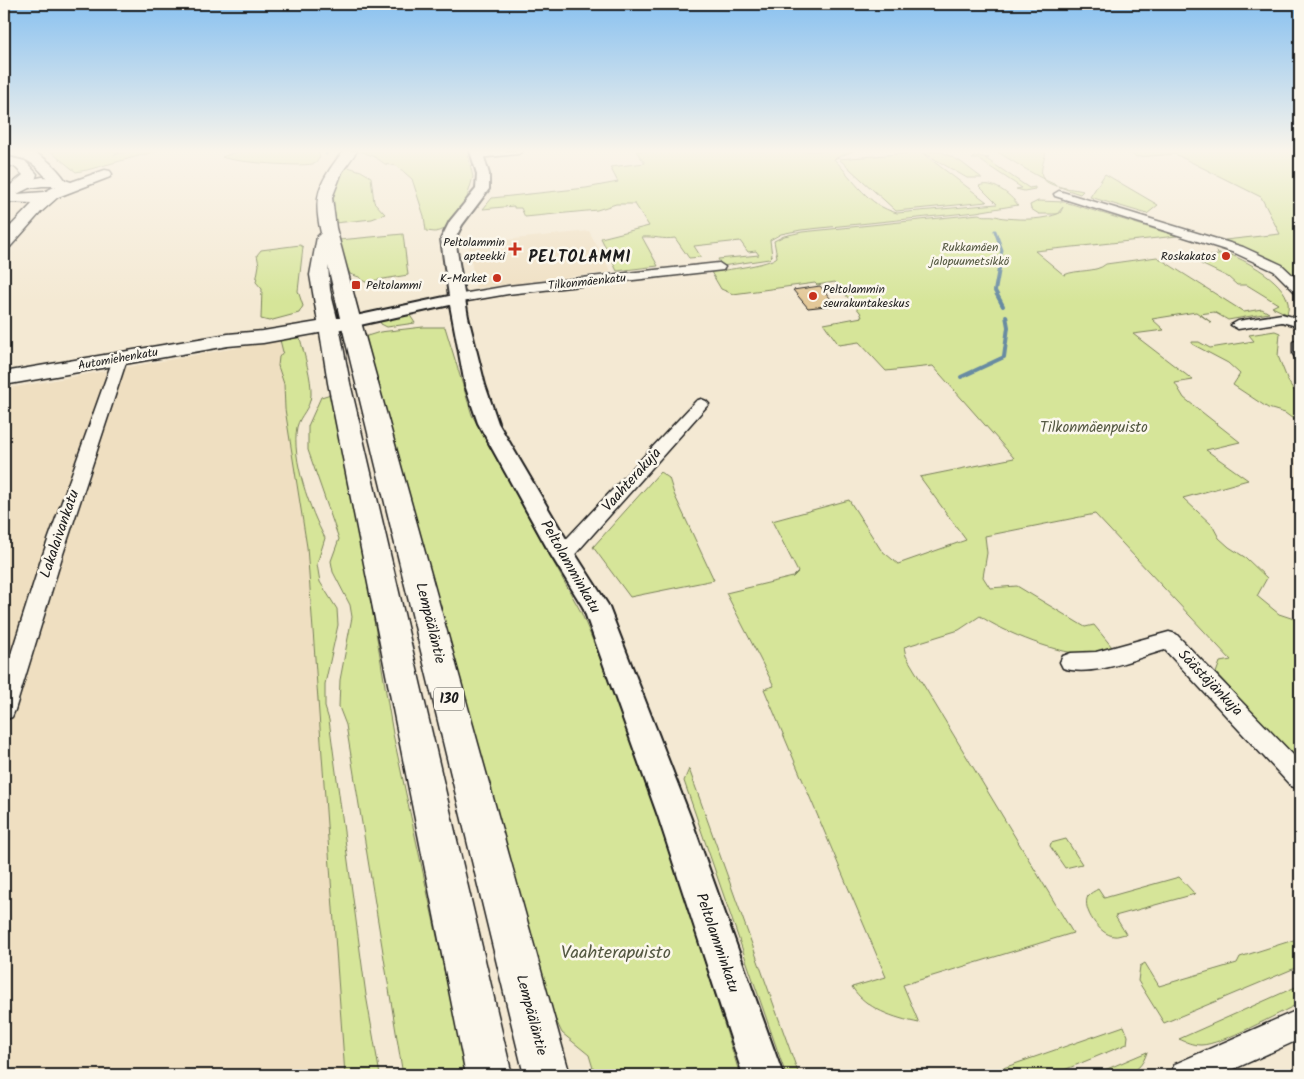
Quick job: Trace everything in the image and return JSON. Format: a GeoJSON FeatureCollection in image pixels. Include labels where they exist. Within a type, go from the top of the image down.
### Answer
{"type":"FeatureCollection","features":[{"type":"Feature","properties":{"kind":"main road"},"geometry":{"type":"LineString","coordinates":[[11,201],[18,228]]}},
{"type":"Feature","properties":{"kind":"main road"},"geometry":{"type":"LineString","coordinates":[[4,243],[45,201]]}},
{"type":"Feature","properties":{"kind":"main road","name":"Lempääläntie"},"geometry":{"type":"LineString","coordinates":[[324,201],[328,228],[319,268],[339,320],[547,1075]]}},
{"type":"Feature","properties":{"kind":"main road","name":"Lempääläntie"},"geometry":{"type":"LineString","coordinates":[[339,320],[339,382],[489,1075]]}},
{"type":"Feature","properties":{"kind":"main road","name":"Automiehenkatu"},"geometry":{"type":"LineString","coordinates":[[4,379],[232,340],[263,337],[339,320]]}},
{"type":"Feature","properties":{"kind":"street","name":"Peltolamminkatu"},"geometry":{"type":"LineString","coordinates":[[472,201],[452,229],[448,238],[455,299],[475,385],[488,423],[563,555],[595,605],[674,816],[763,1075]]}},
{"type":"Feature","properties":{"kind":"street"},"geometry":{"type":"LineString","coordinates":[[1083,201],[1239,250],[1278,268],[1300,289]]}},
{"type":"Feature","properties":{"kind":"street","name":"Tilkonmäenkatu"},"geometry":{"type":"LineString","coordinates":[[339,320],[508,290],[719,267]]}},
{"type":"Feature","properties":{"kind":"street"},"geometry":{"type":"LineString","coordinates":[[1238,325],[1282,318],[1300,324]]}},
{"type":"Feature","properties":{"kind":"street"},"geometry":{"type":"LineString","coordinates":[[1300,342],[1300,354]]}},
{"type":"Feature","properties":{"kind":"street","name":"Lakalaivankatu"},"geometry":{"type":"LineString","coordinates":[[4,710],[50,560],[120,359]]}},
{"type":"Feature","properties":{"kind":"street","name":"Vaahterakuja"},"geometry":{"type":"LineString","coordinates":[[563,555],[701,404]]}},
{"type":"Feature","properties":{"kind":"street","name":"Säästäjänkuja"},"geometry":{"type":"LineString","coordinates":[[1071,662],[1096,661],[1169,640],[1300,778]]}},
{"type":"Feature","properties":{"kind":"street"},"geometry":{"type":"LineString","coordinates":[[1186,1075],[1300,1024]]}},
{"type":"Feature","properties":{"kind":"shaded area"},"geometry":{"type":"Polygon","coordinates":[[[589,231],[611,272],[476,288],[468,244],[589,231]]]}},
{"type":"Feature","properties":{"kind":"shaded area"},"geometry":{"type":"Polygon","coordinates":[[[280,340],[283,353],[278,366],[284,384],[285,409],[307,547],[345,1075],[4,1075],[4,389],[280,340]]]}},
{"type":"Feature","properties":{"kind":"green space"},"geometry":{"type":"Polygon","coordinates":[[[334,201],[374,201],[385,214],[372,219],[335,223],[334,201]]]}},
{"type":"Feature","properties":{"kind":"green space"},"geometry":{"type":"Polygon","coordinates":[[[419,201],[466,201],[446,229],[435,232],[426,231],[419,201]]]}},
{"type":"Feature","properties":{"kind":"green space"},"geometry":{"type":"Polygon","coordinates":[[[489,201],[873,201],[897,213],[997,204],[994,201],[1014,201],[1018,205],[976,212],[801,230],[781,234],[770,240],[772,256],[769,259],[722,266],[718,259],[759,255],[756,251],[748,252],[740,241],[694,246],[701,257],[689,258],[675,238],[642,237],[658,266],[617,271],[601,238],[649,226],[635,204],[616,204],[597,210],[525,217],[521,208],[514,208],[514,206],[483,209],[489,201]]]}},
{"type":"Feature","properties":{"kind":"green space"},"geometry":{"type":"Polygon","coordinates":[[[885,201],[987,202],[896,211],[885,201]]]}},
{"type":"Feature","properties":{"kind":"green space"},"geometry":{"type":"Polygon","coordinates":[[[1037,201],[1065,202],[1177,236],[1035,251],[1064,275],[1097,269],[1106,264],[1157,257],[1244,312],[1262,309],[1269,313],[1228,320],[1214,312],[1200,314],[1212,323],[1196,312],[1152,319],[1164,330],[1133,334],[1193,380],[1175,383],[1184,398],[1240,442],[1206,450],[1248,480],[1183,498],[1212,525],[1219,538],[1246,558],[1267,578],[1257,596],[1279,614],[1300,621],[1300,764],[1216,673],[1220,662],[1231,660],[1095,514],[985,536],[987,553],[983,577],[990,588],[1017,586],[1085,627],[1094,625],[1112,647],[1093,654],[1078,654],[1064,651],[1018,636],[980,616],[959,630],[904,647],[906,656],[1073,933],[903,985],[919,1023],[891,1015],[873,1007],[858,995],[852,987],[886,977],[764,689],[774,686],[726,593],[793,577],[798,572],[772,521],[849,500],[881,550],[898,564],[966,540],[920,477],[1014,458],[933,366],[886,371],[859,342],[839,345],[824,324],[862,317],[835,282],[733,294],[721,289],[711,272],[746,267],[772,260],[777,257],[774,241],[784,236],[802,232],[979,214],[1004,218],[1033,219],[1057,214],[1039,214],[1031,209],[1030,205],[1037,201]]]}},
{"type":"Feature","properties":{"kind":"green space"},"geometry":{"type":"Polygon","coordinates":[[[1105,201],[1152,201],[1158,205],[1147,214],[1105,201]]]}},
{"type":"Feature","properties":{"kind":"green space"},"geometry":{"type":"Polygon","coordinates":[[[1263,201],[1300,201],[1300,279],[1265,258],[1225,240],[1280,234],[1263,201]]]}},
{"type":"Feature","properties":{"kind":"green space"},"geometry":{"type":"Polygon","coordinates":[[[403,234],[408,275],[365,282],[359,277],[350,274],[339,240],[403,234]]]}},
{"type":"Feature","properties":{"kind":"green space"},"geometry":{"type":"Polygon","coordinates":[[[300,245],[303,247],[298,291],[303,306],[299,313],[269,321],[261,319],[262,289],[256,282],[259,265],[257,255],[261,250],[300,245]]]}},
{"type":"Feature","properties":{"kind":"green space"},"geometry":{"type":"Polygon","coordinates":[[[1216,252],[1220,253],[1222,259],[1231,260],[1229,254],[1238,258],[1259,269],[1269,277],[1285,294],[1288,304],[1287,314],[1272,307],[1278,304],[1247,285],[1237,285],[1228,277],[1201,264],[1203,257],[1219,255],[1216,252]]]}},
{"type":"Feature","properties":{"kind":"green space"},"geometry":{"type":"Polygon","coordinates":[[[409,314],[415,323],[387,327],[381,324],[380,321],[409,314]]]}},
{"type":"Feature","properties":{"kind":"green space","name":"Vaahterapuisto"},"geometry":{"type":"Polygon","coordinates":[[[423,327],[445,327],[472,415],[581,612],[639,751],[740,1075],[595,1075],[589,1055],[562,1033],[538,982],[364,337],[380,332],[423,327]]]}},
{"type":"Feature","properties":{"kind":"green space"},"geometry":{"type":"Polygon","coordinates":[[[1275,331],[1280,333],[1278,356],[1288,381],[1300,400],[1300,424],[1285,413],[1268,408],[1233,385],[1240,374],[1228,363],[1192,344],[1192,342],[1199,342],[1210,348],[1254,341],[1249,335],[1275,331]]]}},
{"type":"Feature","properties":{"kind":"green space"},"geometry":{"type":"Polygon","coordinates":[[[300,338],[307,366],[311,395],[309,404],[297,427],[296,440],[299,469],[313,513],[325,538],[317,564],[320,582],[337,609],[338,625],[325,684],[325,707],[329,720],[366,995],[380,1075],[345,1075],[307,547],[285,409],[284,384],[278,366],[279,357],[283,352],[280,340],[300,338]]]}},
{"type":"Feature","properties":{"kind":"green space"},"geometry":{"type":"Polygon","coordinates":[[[331,394],[363,554],[393,734],[467,1075],[403,1075],[346,725],[339,707],[340,680],[352,617],[350,605],[333,572],[331,561],[339,539],[308,450],[308,426],[321,397],[331,394]]]}},
{"type":"Feature","properties":{"kind":"green space"},"geometry":{"type":"Polygon","coordinates":[[[660,472],[669,478],[674,494],[714,580],[630,597],[593,547],[660,472]]]}},
{"type":"Feature","properties":{"kind":"green space"},"geometry":{"type":"Polygon","coordinates":[[[689,769],[799,1075],[786,1075],[684,781],[689,769]]]}},
{"type":"Feature","properties":{"kind":"green space"},"geometry":{"type":"Polygon","coordinates":[[[1066,839],[1082,864],[1065,868],[1050,846],[1051,843],[1066,839]]]}},
{"type":"Feature","properties":{"kind":"green space"},"geometry":{"type":"Polygon","coordinates":[[[1179,877],[1195,894],[1115,916],[1126,934],[1109,935],[1093,921],[1089,914],[1087,908],[1088,896],[1098,889],[1104,898],[1179,877]]]}},
{"type":"Feature","properties":{"kind":"green space"},"geometry":{"type":"Polygon","coordinates":[[[1300,938],[1300,966],[1164,1023],[1138,981],[1140,966],[1145,963],[1159,986],[1237,963],[1240,957],[1300,938]]]}},
{"type":"Feature","properties":{"kind":"green space"},"geometry":{"type":"Polygon","coordinates":[[[1300,985],[1300,1003],[1236,1034],[1210,1044],[1201,1045],[1179,1039],[1300,985]]]}},
{"type":"Feature","properties":{"kind":"green space"},"geometry":{"type":"Polygon","coordinates":[[[1124,1026],[1128,1036],[1127,1044],[1052,1075],[983,1075],[1124,1026]]]}},
{"type":"Feature","properties":{"kind":"green space"},"geometry":{"type":"Polygon","coordinates":[[[1147,1052],[1139,1067],[1127,1074],[1093,1075],[1147,1052]]]}},
{"type":"Feature","properties":{"kind":"building","name":"Peltolammin seurakuntakeskus"},"geometry":{"type":"Polygon","coordinates":[[[820,286],[836,305],[808,308],[793,290],[820,286]]]}},
{"type":"Feature","properties":{"kind":"waterway"},"geometry":{"type":"LineString","coordinates":[[995,231],[1002,250],[1000,259]]}},
{"type":"Feature","properties":{"kind":"waterway"},"geometry":{"type":"LineString","coordinates":[[1001,258],[995,291],[1003,306]]}},
{"type":"Feature","properties":{"kind":"waterway"},"geometry":{"type":"LineString","coordinates":[[961,377],[1004,357],[1008,327],[1006,316]]}},
{"type":"Feature","properties":{"kind":"place","name":"Peltolammin apteekki"},"geometry":{"type":"Point","coordinates":[515,249]}},
{"type":"Feature","properties":{"kind":"place","name":"Roskakatos"},"geometry":{"type":"Point","coordinates":[1226,256]}},
{"type":"Feature","properties":{"kind":"place","name":"K-Market"},"geometry":{"type":"Point","coordinates":[497,278]}},
{"type":"Feature","properties":{"kind":"place","name":"Peltolammi"},"geometry":{"type":"Point","coordinates":[356,285]}},
{"type":"Feature","properties":{"kind":"place","name":"Peltolammin seurakuntakeskus"},"geometry":{"type":"Point","coordinates":[813,296]}},
{"type":"Feature","properties":{"kind":"district","name":"PELTOLAMMI"},"geometry":{"type":"Point","coordinates":[580,257]}},
{"type":"Feature","properties":{"kind":"park label","name":"Rukkamäen jalopuumetsikkö"},"geometry":{"type":"Point","coordinates":[970,254]}},
{"type":"Feature","properties":{"kind":"park label","name":"Tilkonmäenpuisto"},"geometry":{"type":"Point","coordinates":[1094,428]}}]}
